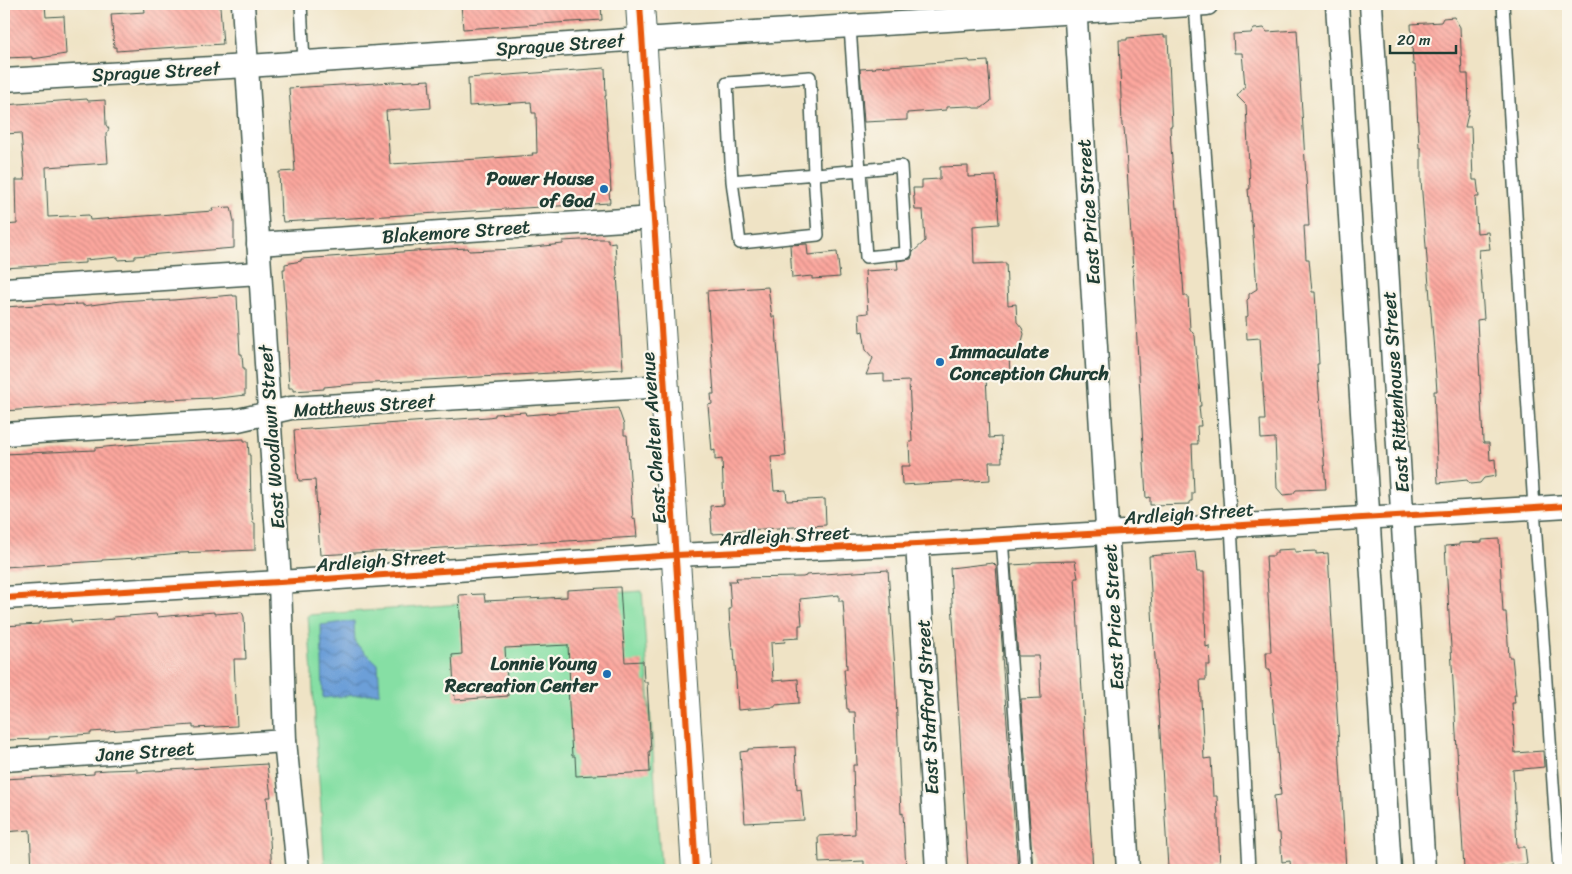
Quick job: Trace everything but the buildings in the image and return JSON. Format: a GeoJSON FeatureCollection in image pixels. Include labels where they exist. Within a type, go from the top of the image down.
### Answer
{"type":"FeatureCollection","features":[{"type":"Feature","properties":{"kind":"street","name":"East Woodlawn Street"},"geometry":{"type":"LineString","coordinates":[[243,4],[280,582],[285,741],[298,870]]}},
{"type":"Feature","properties":{"kind":"street","name":"East Chelten Avenue"},"geometry":{"type":"LineString","coordinates":[[640,4],[696,870]]}},
{"type":"Feature","properties":{"kind":"street","name":"Sprague Street"},"geometry":{"type":"LineString","coordinates":[[4,80],[850,27],[903,14],[1202,4]]}},
{"type":"Feature","properties":{"kind":"street","name":"East Rittenhouse Street"},"geometry":{"type":"LineString","coordinates":[[1337,4],[1390,870]]}},
{"type":"Feature","properties":{"kind":"street","name":"East Rittenhouse Street"},"geometry":{"type":"LineString","coordinates":[[1370,4],[1424,870]]}},
{"type":"Feature","properties":{"kind":"street","name":"East Price Street"},"geometry":{"type":"LineString","coordinates":[[1075,8],[1128,870]]}},
{"type":"Feature","properties":{"kind":"street","name":"Blakemore Street"},"geometry":{"type":"LineString","coordinates":[[258,244],[654,218]]}},
{"type":"Feature","properties":{"kind":"street"},"geometry":{"type":"LineString","coordinates":[[4,289],[260,273]]}},
{"type":"Feature","properties":{"kind":"street","name":"Matthews Street"},"geometry":{"type":"LineString","coordinates":[[4,434],[238,420],[291,408],[665,386]]}},
{"type":"Feature","properties":{"kind":"street","name":"Ardleigh Street"},"geometry":{"type":"LineString","coordinates":[[4,598],[280,582],[676,555],[917,544],[1568,506]]}},
{"type":"Feature","properties":{"kind":"street","name":"East Stafford Street"},"geometry":{"type":"LineString","coordinates":[[917,544],[936,870]]}},
{"type":"Feature","properties":{"kind":"street","name":"Jane Street"},"geometry":{"type":"LineString","coordinates":[[4,760],[285,741]]}},
{"type":"Feature","properties":{"kind":"lane"},"geometry":{"type":"LineString","coordinates":[[301,4],[304,62]]}},
{"type":"Feature","properties":{"kind":"lane"},"geometry":{"type":"LineString","coordinates":[[1202,4],[1249,870]]}},
{"type":"Feature","properties":{"kind":"lane"},"geometry":{"type":"LineString","coordinates":[[1503,4],[1534,508],[1559,870]]}},
{"type":"Feature","properties":{"kind":"lane"},"geometry":{"type":"LineString","coordinates":[[732,181],[861,170],[901,166],[906,253],[866,257],[861,170],[850,27]]}},
{"type":"Feature","properties":{"kind":"lane"},"geometry":{"type":"LineString","coordinates":[[810,77],[818,235],[740,243],[732,181],[726,84],[810,77]]}},
{"type":"Feature","properties":{"kind":"lane"},"geometry":{"type":"LineString","coordinates":[[1002,538],[1026,870]]}},
{"type":"Feature","properties":{"kind":"green space"},"geometry":{"type":"Polygon","coordinates":[[[642,591],[661,870],[325,870],[308,615],[642,591]]]}},
{"type":"Feature","properties":{"kind":"water"},"geometry":{"type":"Polygon","coordinates":[[[354,621],[355,643],[378,664],[380,693],[323,698],[321,625],[354,621]]]}},
{"type":"Feature","properties":{"kind":"cycle path"},"geometry":{"type":"LineString","coordinates":[[640,4],[696,870]]}},
{"type":"Feature","properties":{"kind":"cycle path"},"geometry":{"type":"LineString","coordinates":[[4,598],[280,582],[676,555],[917,544],[1568,506]]}},
{"type":"Feature","properties":{"kind":"place","name":"Power House of God"},"geometry":{"type":"Point","coordinates":[604,189]}},
{"type":"Feature","properties":{"kind":"place","name":"Immaculate Conception Church"},"geometry":{"type":"Point","coordinates":[940,362]}},
{"type":"Feature","properties":{"kind":"place","name":"Lonnie Young Recreation Center"},"geometry":{"type":"Point","coordinates":[607,674]}}]}
